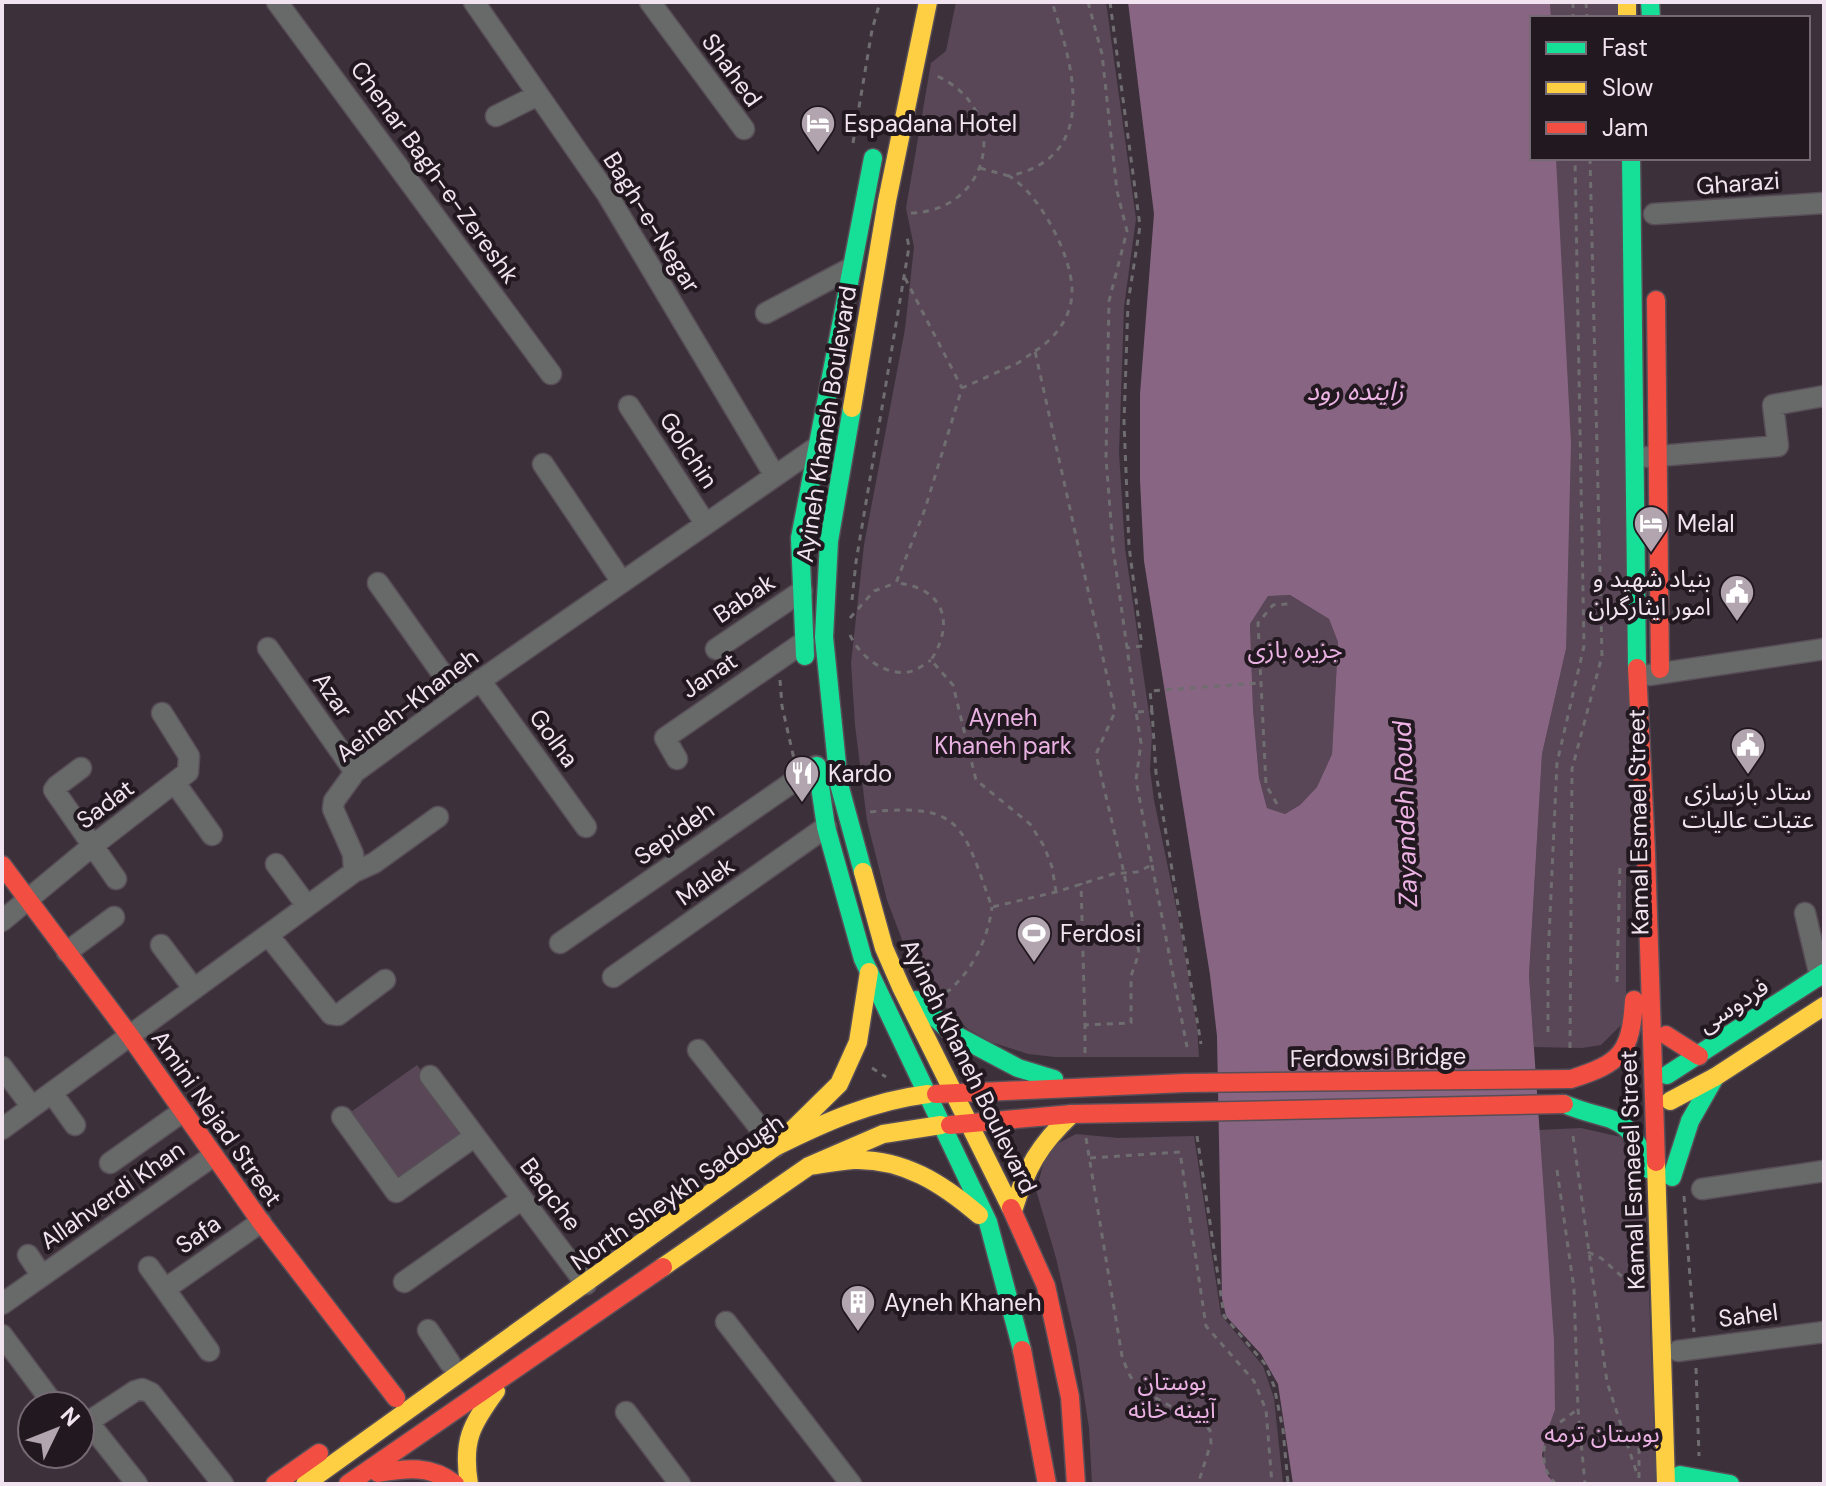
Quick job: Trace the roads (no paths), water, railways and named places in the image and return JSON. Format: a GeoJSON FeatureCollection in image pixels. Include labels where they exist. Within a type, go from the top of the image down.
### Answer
{"type":"FeatureCollection","features":[{"type":"Feature","properties":{"kind":"main road","name":"Ayineh Khaneh Boulevard"},"geometry":{"type":"LineString","coordinates":[[928,2],[887,201],[829,541],[824,637],[839,784],[884,948],[1013,1211],[1046,1286],[1070,1397],[1076,1484]]}},
{"type":"Feature","properties":{"kind":"main road","name":"Ayineh Khaneh Boulevard"},"geometry":{"type":"LineString","coordinates":[[807,670],[800,538],[878,136]]}},
{"type":"Feature","properties":{"kind":"main road","name":"Kamal Esmael Street"},"geometry":{"type":"LineString","coordinates":[[1631,160],[1637,675],[1646,853]]}},
{"type":"Feature","properties":{"kind":"main road"},"geometry":{"type":"LineString","coordinates":[[1633,215],[1654,214]]}},
{"type":"Feature","properties":{"kind":"main road","name":"Kamal Esmael Street"},"geometry":{"type":"LineString","coordinates":[[1655,275],[1660,682]]}},
{"type":"Feature","properties":{"kind":"main road","name":"Ayineh Khaneh Boulevard"},"geometry":{"type":"LineString","coordinates":[[816,759],[826,827],[869,972],[988,1222],[1031,1386],[1047,1484]]}},
{"type":"Feature","properties":{"kind":"main road","name":"Kamal Esmael Street"},"geometry":{"type":"LineString","coordinates":[[1646,1077],[1666,1035],[1662,800]]}},
{"type":"Feature","properties":{"kind":"main road"},"geometry":{"type":"LineString","coordinates":[[1571,1079],[1617,1061],[1630,1040],[1634,993],[1632,874],[1646,853]]}},
{"type":"Feature","properties":{"kind":"main road","name":"Kamal Esmaeel Street"},"geometry":{"type":"LineString","coordinates":[[1646,853],[1647,1102],[1675,1481]]}},
{"type":"Feature","properties":{"kind":"main road","name":"Amini Nejad Street"},"geometry":{"type":"LineString","coordinates":[[2,865],[130,1036],[261,1222],[401,1405]]}},
{"type":"Feature","properties":{"kind":"main road"},"geometry":{"type":"LineString","coordinates":[[775,1147],[839,1084],[858,1042],[869,972]]}},
{"type":"Feature","properties":{"kind":"main road","name":"فردوسی"},"geometry":{"type":"LineString","coordinates":[[1646,1077],[1699,1056],[1822,975]]}},
{"type":"Feature","properties":{"kind":"main road"},"geometry":{"type":"LineString","coordinates":[[901,987],[952,1033],[1018,1068],[1076,1086]]}},
{"type":"Feature","properties":{"kind":"main road"},"geometry":{"type":"LineString","coordinates":[[348,1484],[809,1166],[883,1134],[941,1125],[1072,1114],[1647,1102],[1715,1077],[1824,1006]]}},
{"type":"Feature","properties":{"kind":"main road"},"geometry":{"type":"LineString","coordinates":[[1666,1035],[1699,1056]]}},
{"type":"Feature","properties":{"kind":"main road","name":"Ferdowsi Bridge"},"geometry":{"type":"LineString","coordinates":[[1076,1086],[1646,1077]]}},
{"type":"Feature","properties":{"kind":"main road"},"geometry":{"type":"LineString","coordinates":[[1715,1077],[1690,1121],[1686,1186],[1687,1349],[1675,1481],[1699,1478],[1730,1484]]}},
{"type":"Feature","properties":{"kind":"main road","name":"North Sheykh Sadough"},"geometry":{"type":"LineString","coordinates":[[275,1484],[487,1355],[775,1147],[846,1112],[878,1102],[928,1094],[1076,1086]]}},
{"type":"Feature","properties":{"kind":"main road"},"geometry":{"type":"LineString","coordinates":[[1647,1102],[1686,1186]]}},
{"type":"Feature","properties":{"kind":"main road"},"geometry":{"type":"LineString","coordinates":[[1564,1104],[1582,1113],[1615,1118],[1632,1131],[1642,1148],[1656,1195]]}},
{"type":"Feature","properties":{"kind":"main road"},"geometry":{"type":"LineString","coordinates":[[1013,1211],[1026,1167],[1042,1142],[1072,1114]]}},
{"type":"Feature","properties":{"kind":"main road"},"geometry":{"type":"LineString","coordinates":[[809,1166],[856,1160],[906,1168],[948,1188],[988,1222]]}},
{"type":"Feature","properties":{"kind":"main road","name":"North Sheykh Sadough"},"geometry":{"type":"LineString","coordinates":[[305,1484],[450,1363],[487,1355]]}},
{"type":"Feature","properties":{"kind":"main road"},"geometry":{"type":"LineString","coordinates":[[469,1484],[464,1446],[471,1426],[511,1371]]}},
{"type":"Feature","properties":{"kind":"main road"},"geometry":{"type":"LineString","coordinates":[[1031,1386],[1047,1374],[1066,1378]]}},
{"type":"Feature","properties":{"kind":"main road"},"geometry":{"type":"LineString","coordinates":[[363,1484],[499,1387]]}},
{"type":"Feature","properties":{"kind":"main road"},"geometry":{"type":"LineString","coordinates":[[378,1473],[413,1467],[431,1469],[445,1474],[455,1484]]}},
{"type":"Feature","properties":{"kind":"street","name":"Chenar Bagh-e-Zereshk"},"geometry":{"type":"LineString","coordinates":[[277,2],[551,374]]}},
{"type":"Feature","properties":{"kind":"street","name":"Bagh-e-Negar"},"geometry":{"type":"LineString","coordinates":[[474,2],[607,194],[775,476]]}},
{"type":"Feature","properties":{"kind":"street","name":"Shahed"},"geometry":{"type":"LineString","coordinates":[[650,2],[744,129]]}},
{"type":"Feature","properties":{"kind":"street"},"geometry":{"type":"LineString","coordinates":[[496,116],[538,95]]}},
{"type":"Feature","properties":{"kind":"street","name":"Gharazi"},"geometry":{"type":"LineString","coordinates":[[1654,214],[1824,203]]}},
{"type":"Feature","properties":{"kind":"street"},"geometry":{"type":"LineString","coordinates":[[766,313],[851,268]]}},
{"type":"Feature","properties":{"kind":"street"},"geometry":{"type":"LineString","coordinates":[[1636,458],[1778,446],[1773,405],[1824,396]]}},
{"type":"Feature","properties":{"kind":"street","name":"Golchin"},"geometry":{"type":"LineString","coordinates":[[629,406],[705,523]]}},
{"type":"Feature","properties":{"kind":"street","name":"Aeineh-Khaneh"},"geometry":{"type":"LineString","coordinates":[[354,872],[353,854],[333,809],[334,801],[355,772],[480,680],[817,447]]}},
{"type":"Feature","properties":{"kind":"street"},"geometry":{"type":"LineString","coordinates":[[543,464],[622,582]]}},
{"type":"Feature","properties":{"kind":"street"},"geometry":{"type":"LineString","coordinates":[[378,583],[458,696]]}},
{"type":"Feature","properties":{"kind":"street","name":"Babak"},"geometry":{"type":"LineString","coordinates":[[716,649],[802,591]]}},
{"type":"Feature","properties":{"kind":"street","name":"Janat"},"geometry":{"type":"LineString","coordinates":[[677,759],[665,738],[804,642]]}},
{"type":"Feature","properties":{"kind":"street","name":"Azar"},"geometry":{"type":"LineString","coordinates":[[268,648],[355,772]]}},
{"type":"Feature","properties":{"kind":"street"},"geometry":{"type":"LineString","coordinates":[[1637,675],[1660,682],[1824,649]]}},
{"type":"Feature","properties":{"kind":"street","name":"Golha"},"geometry":{"type":"LineString","coordinates":[[480,680],[586,827]]}},
{"type":"Feature","properties":{"kind":"street"},"geometry":{"type":"LineString","coordinates":[[162,713],[189,756],[188,772],[175,783],[212,835]]}},
{"type":"Feature","properties":{"kind":"street","name":"Sepideh"},"geometry":{"type":"LineString","coordinates":[[560,943],[816,759]]}},
{"type":"Feature","properties":{"kind":"street"},"geometry":{"type":"LineString","coordinates":[[81,768],[54,790],[116,879]]}},
{"type":"Feature","properties":{"kind":"street","name":"Sadat"},"geometry":{"type":"LineString","coordinates":[[2,921],[175,783]]}},
{"type":"Feature","properties":{"kind":"street"},"geometry":{"type":"LineString","coordinates":[[2,1129],[354,872],[374,863],[438,817]]}},
{"type":"Feature","properties":{"kind":"street","name":"Malek"},"geometry":{"type":"LineString","coordinates":[[613,977],[826,827]]}},
{"type":"Feature","properties":{"kind":"street"},"geometry":{"type":"LineString","coordinates":[[276,864],[307,906]]}},
{"type":"Feature","properties":{"kind":"street"},"geometry":{"type":"LineString","coordinates":[[1805,913],[1822,975]]}},
{"type":"Feature","properties":{"kind":"street"},"geometry":{"type":"LineString","coordinates":[[67,952],[114,917]]}},
{"type":"Feature","properties":{"kind":"street"},"geometry":{"type":"LineString","coordinates":[[268,935],[331,1014],[338,1015],[385,980]]}},
{"type":"Feature","properties":{"kind":"street"},"geometry":{"type":"LineString","coordinates":[[161,945],[194,989]]}},
{"type":"Feature","properties":{"kind":"street"},"geometry":{"type":"LineString","coordinates":[[698,1050],[775,1147]]}},
{"type":"Feature","properties":{"kind":"street"},"geometry":{"type":"LineString","coordinates":[[2,1067],[32,1107]]}},
{"type":"Feature","properties":{"kind":"street","name":"Baqche"},"geometry":{"type":"LineString","coordinates":[[430,1076],[586,1284]]}},
{"type":"Feature","properties":{"kind":"street"},"geometry":{"type":"LineString","coordinates":[[52,1093],[75,1125]]}},
{"type":"Feature","properties":{"kind":"street"},"geometry":{"type":"LineString","coordinates":[[110,1163],[182,1112]]}},
{"type":"Feature","properties":{"kind":"street"},"geometry":{"type":"LineString","coordinates":[[342,1117],[396,1192],[475,1136]]}},
{"type":"Feature","properties":{"kind":"street","name":"Allahverdi Khan"},"geometry":{"type":"LineString","coordinates":[[2,1304],[213,1156]]}},
{"type":"Feature","properties":{"kind":"street"},"geometry":{"type":"LineString","coordinates":[[1686,1186],[1824,1171]]}},
{"type":"Feature","properties":{"kind":"street"},"geometry":{"type":"LineString","coordinates":[[404,1282],[522,1199]]}},
{"type":"Feature","properties":{"kind":"street","name":"Safa"},"geometry":{"type":"LineString","coordinates":[[165,1289],[261,1222]]}},
{"type":"Feature","properties":{"kind":"street"},"geometry":{"type":"LineString","coordinates":[[28,1255],[42,1276]]}},
{"type":"Feature","properties":{"kind":"street","name":"Safa"},"geometry":{"type":"LineString","coordinates":[[149,1267],[209,1351]]}},
{"type":"Feature","properties":{"kind":"street"},"geometry":{"type":"LineString","coordinates":[[726,1322],[851,1484]]}},
{"type":"Feature","properties":{"kind":"street"},"geometry":{"type":"LineString","coordinates":[[428,1330],[450,1363]]}},
{"type":"Feature","properties":{"kind":"street","name":"Sahel"},"geometry":{"type":"LineString","coordinates":[[1687,1349],[1824,1332]]}},
{"type":"Feature","properties":{"kind":"street"},"geometry":{"type":"LineString","coordinates":[[2,1335],[43,1390]]}},
{"type":"Feature","properties":{"kind":"street"},"geometry":{"type":"LineString","coordinates":[[96,1415],[135,1391],[142,1389],[151,1393],[223,1484]]}},
{"type":"Feature","properties":{"kind":"street"},"geometry":{"type":"LineString","coordinates":[[626,1412],[680,1484]]}},
{"type":"Feature","properties":{"kind":"street"},"geometry":{"type":"LineString","coordinates":[[96,1436],[137,1484]]}},
{"type":"Feature","properties":{"kind":"water","name":"زاینده رود"},"geometry":{"type":"Polygon","coordinates":[[[1128,2],[1550,2],[1551,16],[1530,16],[1530,160],[1556,160],[1571,443],[1566,649],[1542,754],[1529,976],[1554,1341],[1555,1410],[1542,1455],[1548,1476],[1556,1484],[1293,1484],[1278,1384],[1261,1354],[1226,1316],[1222,1298],[1217,1036],[1144,561],[1140,394],[1154,214],[1128,2]],[[1290,595],[1268,596],[1250,624],[1259,778],[1267,808],[1285,814],[1300,805],[1317,787],[1332,754],[1338,642],[1329,619],[1290,595]]]}},
{"type":"Feature","properties":{"kind":"place","name":"Espadana Hotel"},"geometry":{"type":"Point","coordinates":[818,154]}},
{"type":"Feature","properties":{"kind":"place","name":"Melal"},"geometry":{"type":"Point","coordinates":[1651,554]}},
{"type":"Feature","properties":{"kind":"place","name":"بنیاد شهید و امور ایثارگران"},"geometry":{"type":"Point","coordinates":[1737,623]}},
{"type":"Feature","properties":{"kind":"place","name":"ستاد بازسازی عتبات عالیات"},"geometry":{"type":"Point","coordinates":[1748,776]}},
{"type":"Feature","properties":{"kind":"place","name":"Kardo"},"geometry":{"type":"Point","coordinates":[802,804]}},
{"type":"Feature","properties":{"kind":"place","name":"Ferdosi"},"geometry":{"type":"Point","coordinates":[1034,964]}},
{"type":"Feature","properties":{"kind":"place","name":"Ayneh Khaneh"},"geometry":{"type":"Point","coordinates":[858,1333]}},
{"type":"Feature","properties":{"kind":"park label","name":"جزیره بازی"},"geometry":{"type":"Point","coordinates":[1295,649]}},
{"type":"Feature","properties":{"kind":"park label","name":"Ayneh Khaneh park"},"geometry":{"type":"Point","coordinates":[1003,731]}},
{"type":"Feature","properties":{"kind":"park label","name":"بوستان آیینه خانه"},"geometry":{"type":"Point","coordinates":[1172,1395]}},
{"type":"Feature","properties":{"kind":"park label","name":"بوستان ترمه"},"geometry":{"type":"Point","coordinates":[1602,1433]}},
{"type":"Feature","properties":{"kind":"water label","name":"Zayandeh Roud"},"geometry":{"type":"Point","coordinates":[1405,814]}}]}
